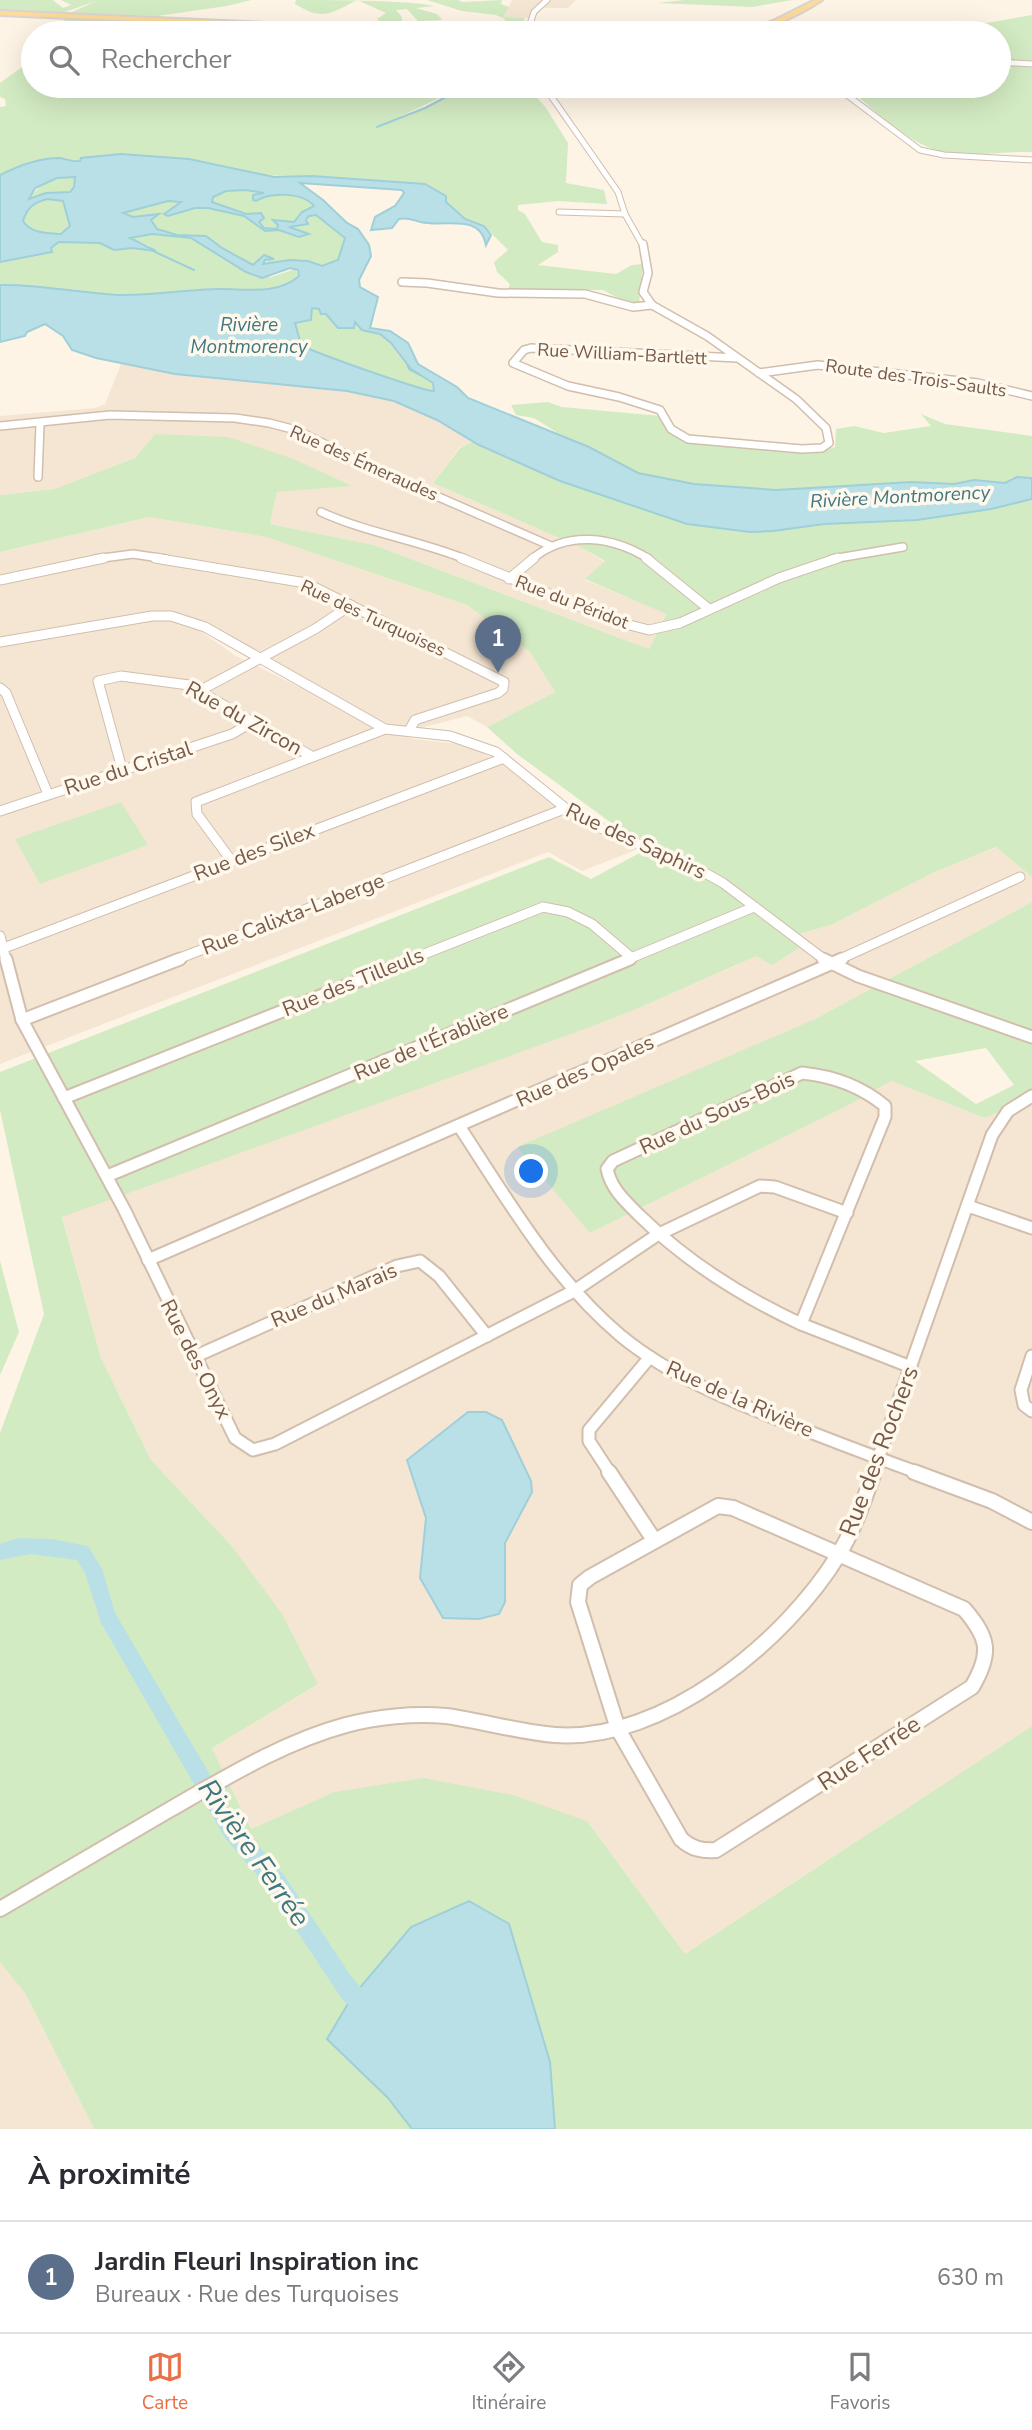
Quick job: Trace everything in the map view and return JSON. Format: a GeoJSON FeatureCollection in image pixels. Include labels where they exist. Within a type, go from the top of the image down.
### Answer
{"type":"FeatureCollection","features":[{"type":"Feature","properties":{"kind":"main road"},"geometry":{"type":"LineString","coordinates":[[777,21],[819,0]]}},
{"type":"Feature","properties":{"kind":"main road"},"geometry":{"type":"LineString","coordinates":[[0,13],[178,21]]}},
{"type":"Feature","properties":{"kind":"street"},"geometry":{"type":"LineString","coordinates":[[531,21],[534,12],[547,0]]}},
{"type":"Feature","properties":{"kind":"street"},"geometry":{"type":"LineString","coordinates":[[1011,63],[1032,64]]}},
{"type":"Feature","properties":{"kind":"street"},"geometry":{"type":"LineString","coordinates":[[552,98],[594,162],[618,192],[625,214],[642,242],[647,258],[648,273],[643,292],[652,305],[698,330],[759,373]]}},
{"type":"Feature","properties":{"kind":"street"},"geometry":{"type":"LineString","coordinates":[[851,98],[920,150],[944,155],[1032,160]]}},
{"type":"Feature","properties":{"kind":"street"},"geometry":{"type":"LineString","coordinates":[[559,212],[625,214]]}},
{"type":"Feature","properties":{"kind":"street"},"geometry":{"type":"LineString","coordinates":[[402,282],[430,281],[501,293],[588,294],[618,306],[642,308],[652,305]]}},
{"type":"Feature","properties":{"kind":"street","name":"Rue William-Bartlett"},"geometry":{"type":"LineString","coordinates":[[738,358],[531,348],[524,350],[513,363],[568,386],[619,397],[660,410],[671,429],[688,439],[802,449],[826,446],[829,443],[826,428],[796,399],[759,373]]}},
{"type":"Feature","properties":{"kind":"street","name":"Route des Trois-Saults"},"geometry":{"type":"LineString","coordinates":[[759,373],[818,365],[978,383],[1032,396]]}},
{"type":"Feature","properties":{"kind":"street","name":"Rue des Émeraudes"},"geometry":{"type":"LineString","coordinates":[[0,426],[110,415],[235,418],[269,423],[296,430],[386,474],[551,546]]}},
{"type":"Feature","properties":{"kind":"street"},"geometry":{"type":"LineString","coordinates":[[38,477],[40,424]]}},
{"type":"Feature","properties":{"kind":"street","name":"Rue du Péridot"},"geometry":{"type":"LineString","coordinates":[[321,512],[345,523],[442,550],[618,622],[645,629],[672,625],[793,572],[840,555],[903,547]]}},
{"type":"Feature","properties":{"kind":"street"},"geometry":{"type":"LineString","coordinates":[[509,579],[551,546],[592,539],[628,546],[653,561],[709,609]]}},
{"type":"Feature","properties":{"kind":"street","name":"Rue des Turquoises"},"geometry":{"type":"LineString","coordinates":[[0,580],[101,558],[133,554],[306,583],[504,682],[503,689],[498,693],[415,720],[409,731]]}},
{"type":"Feature","properties":{"kind":"street"},"geometry":{"type":"LineString","coordinates":[[201,690],[351,605]]}},
{"type":"Feature","properties":{"kind":"street","name":"Rue des Saphirs"},"geometry":{"type":"LineString","coordinates":[[0,642],[130,618],[171,616],[205,626],[385,729],[450,736],[475,743],[504,758],[579,819],[698,869],[723,883],[830,964],[1032,1037]]}},
{"type":"Feature","properties":{"kind":"street","name":"Rue du Zircon"},"geometry":{"type":"LineString","coordinates":[[122,769],[98,681],[121,676],[176,681],[201,690],[313,757]]}},
{"type":"Feature","properties":{"kind":"street"},"geometry":{"type":"LineString","coordinates":[[0,688],[6,694],[48,794]]}},
{"type":"Feature","properties":{"kind":"street","name":"Rue du Cristal"},"geometry":{"type":"LineString","coordinates":[[0,811],[232,734],[254,721]]}},
{"type":"Feature","properties":{"kind":"street"},"geometry":{"type":"LineString","coordinates":[[231,860],[197,814],[196,802],[209,794],[385,729]]}},
{"type":"Feature","properties":{"kind":"street","name":"Rue des Silex"},"geometry":{"type":"LineString","coordinates":[[2,942],[504,758]]}},
{"type":"Feature","properties":{"kind":"street","name":"Rue Calixta-Laberge"},"geometry":{"type":"LineString","coordinates":[[22,1020],[564,809]]}},
{"type":"Feature","properties":{"kind":"street","name":"Rue des Opales"},"geometry":{"type":"LineString","coordinates":[[148,1260],[830,964],[1020,877]]}},
{"type":"Feature","properties":{"kind":"street","name":"Rue des Tilleuls"},"geometry":{"type":"LineString","coordinates":[[64,1098],[543,906],[556,907],[617,940],[632,958]]}},
{"type":"Feature","properties":{"kind":"street","name":"Rue de l'Érablière"},"geometry":{"type":"LineString","coordinates":[[107,1176],[754,907]]}},
{"type":"Feature","properties":{"kind":"street","name":"Rue des Onyx"},"geometry":{"type":"LineString","coordinates":[[2,942],[22,1020],[107,1176],[235,1438],[253,1450],[275,1444],[574,1291],[657,1235],[760,1186],[775,1187],[847,1213]]}},
{"type":"Feature","properties":{"kind":"street","name":"Rue du Sous-Bois"},"geometry":{"type":"LineString","coordinates":[[800,1325],[885,1116],[885,1106],[877,1099],[820,1074],[802,1073],[613,1161],[607,1169],[609,1182],[657,1235],[711,1277],[800,1325],[911,1367]]}},
{"type":"Feature","properties":{"kind":"street","name":"Rue des Rochers"},"geometry":{"type":"LineString","coordinates":[[0,1909],[260,1759],[346,1725],[402,1716],[443,1716],[513,1730],[557,1735],[618,1729],[656,1716],[696,1695],[739,1664],[759,1648],[807,1598],[839,1554],[862,1506],[1000,1119],[1013,1105],[1032,1096]]}},
{"type":"Feature","properties":{"kind":"street","name":"Rue de la Rivière"},"geometry":{"type":"LineString","coordinates":[[459,1126],[534,1238],[574,1291],[650,1357],[708,1389],[878,1459],[988,1500],[1032,1522]]}},
{"type":"Feature","properties":{"kind":"street"},"geometry":{"type":"LineString","coordinates":[[968,1206],[1032,1228]]}},
{"type":"Feature","properties":{"kind":"street","name":"Rue du Marais"},"geometry":{"type":"LineString","coordinates":[[194,1357],[397,1266],[420,1261],[433,1267],[476,1328],[487,1336]]}},
{"type":"Feature","properties":{"kind":"street"},"geometry":{"type":"LineString","coordinates":[[1032,1356],[1021,1390],[1024,1405],[1032,1410]]}},
{"type":"Feature","properties":{"kind":"street"},"geometry":{"type":"LineString","coordinates":[[650,1357],[593,1424],[589,1430],[589,1441],[654,1540]]}},
{"type":"Feature","properties":{"kind":"street"},"geometry":{"type":"LineString","coordinates":[[618,1729],[578,1602],[580,1585],[654,1540],[718,1506],[733,1508],[839,1554]]}},
{"type":"Feature","properties":{"kind":"street","name":"Rue Ferrée"},"geometry":{"type":"LineString","coordinates":[[618,1729],[681,1839],[690,1849],[703,1852],[716,1850],[972,1687],[986,1665],[985,1640],[979,1625],[964,1609],[839,1554]]}},
{"type":"Feature","properties":{"kind":"shaded area"},"geometry":{"type":"Polygon","coordinates":[[[512,0],[576,0],[568,8],[536,8],[528,18],[503,17],[512,0]]]}},
{"type":"Feature","properties":{"kind":"shaded area"},"geometry":{"type":"Polygon","coordinates":[[[121,364],[175,374],[347,391],[394,401],[437,420],[474,441],[459,448],[433,483],[582,548],[605,562],[585,580],[666,613],[649,649],[374,545],[270,524],[277,492],[351,485],[155,434],[135,458],[54,489],[0,495],[0,416],[95,408],[105,404],[121,364]]]}},
{"type":"Feature","properties":{"kind":"shaded area"},"geometry":{"type":"Polygon","coordinates":[[[149,517],[266,537],[467,605],[530,652],[555,692],[487,727],[467,716],[409,731],[385,729],[414,739],[468,745],[501,763],[577,824],[636,850],[582,871],[548,852],[0,1064],[0,645],[116,623],[171,619],[193,626],[236,656],[380,726],[205,627],[186,620],[152,616],[130,618],[0,642],[0,552],[149,517]]]}},
{"type":"Feature","properties":{"kind":"shaded area"},"geometry":{"type":"Polygon","coordinates":[[[997,847],[1032,877],[1032,902],[813,1020],[590,1233],[849,1105],[891,1081],[985,1118],[1032,1098],[1032,1726],[685,1954],[587,1821],[334,1792],[251,1829],[212,1748],[318,1684],[231,1545],[151,1460],[101,1358],[62,1216],[639,1008],[732,967],[791,936],[831,925],[935,872],[997,847]]]}},
{"type":"Feature","properties":{"kind":"shaded area"},"geometry":{"type":"Polygon","coordinates":[[[0,1943],[43,2029],[94,2129],[0,2129],[0,1943]]]}},
{"type":"Feature","properties":{"kind":"green space"},"geometry":{"type":"Polygon","coordinates":[[[0,0],[53,0],[63,8],[71,5],[61,0],[251,0],[157,16],[70,13],[96,1],[62,13],[0,11],[0,0]]]}},
{"type":"Feature","properties":{"kind":"green space"},"geometry":{"type":"Polygon","coordinates":[[[296,0],[356,1],[333,12],[320,14],[295,4],[296,0]]]}},
{"type":"Feature","properties":{"kind":"green space"},"geometry":{"type":"Polygon","coordinates":[[[427,0],[502,0],[501,4],[509,7],[503,17],[525,18],[524,21],[504,21],[496,15],[462,11],[427,0]]]}},
{"type":"Feature","properties":{"kind":"green space"},"geometry":{"type":"Polygon","coordinates":[[[684,0],[792,0],[752,7],[657,3],[684,0]]]}},
{"type":"Feature","properties":{"kind":"green space"},"geometry":{"type":"Polygon","coordinates":[[[358,1],[434,6],[416,8],[437,14],[442,20],[418,21],[407,9],[396,10],[402,21],[377,19],[386,13],[358,1]]]}},
{"type":"Feature","properties":{"kind":"green space"},"geometry":{"type":"Polygon","coordinates":[[[1032,15],[1032,62],[1011,61],[1011,21],[998,21],[1032,15]]]}},
{"type":"Feature","properties":{"kind":"green space"},"geometry":{"type":"Polygon","coordinates":[[[76,19],[120,21],[64,21],[76,19]]]}},
{"type":"Feature","properties":{"kind":"green space"},"geometry":{"type":"Polygon","coordinates":[[[1011,64],[1032,65],[1032,152],[968,154],[934,150],[893,126],[861,98],[1011,98],[1011,64]]]}},
{"type":"Feature","properties":{"kind":"green space"},"geometry":{"type":"Polygon","coordinates":[[[21,68],[21,98],[439,98],[389,122],[446,98],[537,98],[568,143],[566,183],[604,190],[607,204],[558,201],[518,205],[518,210],[525,214],[542,242],[558,245],[558,252],[538,265],[616,274],[632,265],[643,264],[639,304],[629,304],[603,290],[508,289],[510,284],[497,272],[494,262],[508,250],[484,226],[465,219],[446,202],[446,196],[323,177],[260,175],[189,159],[122,154],[81,158],[80,161],[38,161],[0,175],[0,107],[6,106],[5,99],[0,97],[0,83],[21,68]]]}},
{"type":"Feature","properties":{"kind":"green space"},"geometry":{"type":"Polygon","coordinates":[[[76,177],[70,192],[46,193],[28,199],[38,188],[49,182],[76,177]]]}},
{"type":"Feature","properties":{"kind":"green space"},"geometry":{"type":"Polygon","coordinates":[[[246,190],[265,194],[259,199],[280,195],[296,196],[315,206],[294,222],[274,221],[279,225],[278,229],[264,228],[254,213],[246,214],[212,202],[213,197],[226,191],[246,190]]]}},
{"type":"Feature","properties":{"kind":"green space"},"geometry":{"type":"Polygon","coordinates":[[[47,199],[63,200],[70,226],[61,234],[35,231],[23,221],[31,207],[47,199]]]}},
{"type":"Feature","properties":{"kind":"green space"},"geometry":{"type":"Polygon","coordinates":[[[168,201],[182,202],[165,214],[168,216],[195,208],[208,208],[244,216],[265,231],[279,230],[299,237],[305,232],[289,227],[307,224],[309,216],[316,215],[345,239],[338,260],[322,266],[308,261],[290,260],[262,264],[269,260],[262,259],[253,265],[206,236],[177,235],[157,229],[150,220],[156,216],[133,217],[122,212],[168,201]]]}},
{"type":"Feature","properties":{"kind":"green space"},"geometry":{"type":"Polygon","coordinates":[[[152,234],[191,238],[246,272],[271,277],[295,269],[299,276],[282,286],[262,290],[208,289],[131,295],[0,285],[0,262],[51,252],[59,242],[100,243],[114,250],[132,248],[156,251],[129,238],[152,234]]]}},
{"type":"Feature","properties":{"kind":"green space"},"geometry":{"type":"Polygon","coordinates":[[[312,308],[326,314],[338,328],[355,321],[362,330],[380,334],[391,343],[411,369],[433,384],[434,391],[393,380],[304,347],[309,344],[300,341],[295,323],[303,322],[312,308]]]}},
{"type":"Feature","properties":{"kind":"green space"},"geometry":{"type":"Polygon","coordinates":[[[548,402],[562,407],[661,416],[673,435],[691,443],[818,452],[835,447],[836,429],[854,426],[884,433],[931,426],[921,414],[945,424],[1032,436],[1032,478],[1012,478],[1005,483],[974,480],[954,484],[912,482],[776,490],[694,484],[638,473],[559,434],[534,418],[516,415],[511,405],[548,402]]]}},
{"type":"Feature","properties":{"kind":"green space"},"geometry":{"type":"Polygon","coordinates":[[[155,434],[228,437],[291,458],[352,486],[277,492],[270,524],[374,545],[649,649],[666,614],[585,579],[605,561],[582,548],[433,483],[460,448],[474,441],[560,481],[687,524],[750,532],[824,524],[917,520],[1032,499],[1032,877],[996,847],[935,872],[831,925],[792,936],[799,948],[772,965],[756,956],[582,1030],[62,1217],[101,1358],[151,1460],[231,1545],[282,1614],[318,1684],[212,1748],[251,1829],[334,1792],[423,1778],[513,1795],[587,1821],[685,1954],[1032,1726],[1032,2129],[555,2129],[555,2124],[327,2038],[388,2098],[412,2129],[94,2129],[25,1993],[0,1962],[0,1433],[44,1314],[0,1110],[0,1072],[549,857],[591,879],[647,849],[517,754],[487,727],[555,692],[530,652],[467,605],[266,537],[149,517],[0,552],[0,495],[54,489],[135,458],[155,434]]]}},
{"type":"Feature","properties":{"kind":"green space"},"geometry":{"type":"Polygon","coordinates":[[[121,802],[148,845],[40,884],[15,839],[121,802]]]}},
{"type":"Feature","properties":{"kind":"green space"},"geometry":{"type":"Polygon","coordinates":[[[1032,902],[1032,1098],[985,1118],[891,1081],[849,1105],[590,1233],[517,1147],[813,1020],[1032,902]],[[986,1048],[915,1061],[976,1104],[1014,1085],[986,1048]]]}},
{"type":"Feature","properties":{"kind":"green space"},"geometry":{"type":"Polygon","coordinates":[[[0,1261],[19,1332],[0,1375],[0,1261]]]}},
{"type":"Feature","properties":{"kind":"water","name":"Rivière Montmorency"},"geometry":{"type":"Polygon","coordinates":[[[121,154],[189,159],[274,177],[312,176],[425,184],[446,196],[446,202],[465,219],[484,226],[491,235],[486,245],[476,228],[460,223],[430,223],[402,218],[392,228],[371,230],[375,217],[395,206],[404,193],[402,190],[300,183],[347,223],[358,229],[369,245],[371,256],[359,280],[360,287],[378,297],[370,328],[390,331],[408,343],[418,364],[457,387],[468,398],[589,447],[638,473],[694,484],[776,490],[912,482],[954,484],[974,480],[1005,483],[1017,477],[1032,478],[1032,499],[991,509],[917,520],[824,524],[773,531],[750,532],[687,524],[560,481],[479,445],[437,420],[394,401],[347,391],[175,374],[96,358],[72,350],[63,336],[45,324],[27,332],[25,336],[0,342],[0,285],[131,295],[208,289],[262,290],[282,286],[299,276],[298,270],[290,268],[262,278],[246,272],[191,238],[152,234],[130,238],[156,251],[132,248],[114,250],[100,243],[59,242],[51,248],[52,252],[0,262],[0,175],[44,159],[80,161],[81,158],[121,154]],[[75,177],[57,178],[35,188],[29,199],[46,193],[70,192],[74,187],[75,177]],[[226,191],[213,197],[212,202],[246,214],[261,213],[264,218],[259,222],[264,228],[277,229],[278,225],[273,220],[294,222],[302,212],[314,206],[295,196],[269,196],[256,201],[253,200],[253,195],[264,193],[226,191]],[[47,199],[34,204],[23,221],[30,228],[61,234],[70,226],[63,201],[47,199]],[[168,201],[123,213],[133,217],[159,214],[151,220],[157,229],[177,235],[206,236],[253,265],[264,255],[274,259],[265,260],[263,264],[290,260],[308,261],[322,266],[338,260],[345,238],[316,215],[309,216],[306,220],[308,224],[289,227],[309,234],[299,237],[279,230],[265,231],[244,216],[208,208],[195,208],[168,216],[164,214],[181,202],[168,201]],[[312,308],[311,320],[295,323],[300,341],[310,343],[305,347],[434,391],[433,383],[411,369],[391,343],[380,334],[362,330],[355,322],[354,328],[338,328],[326,314],[312,308]]]}},
{"type":"Feature","properties":{"kind":"water"},"geometry":{"type":"Polygon","coordinates":[[[468,1412],[486,1412],[502,1420],[531,1481],[532,1492],[505,1543],[505,1602],[499,1614],[479,1619],[443,1618],[420,1578],[426,1518],[407,1460],[468,1412]]]}},
{"type":"Feature","properties":{"kind":"water"},"geometry":{"type":"Polygon","coordinates":[[[469,1901],[509,1924],[550,2062],[555,2129],[412,2129],[388,2098],[327,2039],[352,1997],[411,1927],[469,1901]]]}},
{"type":"Feature","properties":{"kind":"waterway"},"geometry":{"type":"LineString","coordinates":[[377,127],[444,98]]}},
{"type":"Feature","properties":{"kind":"waterway"},"geometry":{"type":"LineString","coordinates":[[151,250],[194,270]]}},
{"type":"Feature","properties":{"kind":"waterway"},"geometry":{"type":"LineString","coordinates":[[407,364],[409,369],[420,375]]}},
{"type":"Feature","properties":{"kind":"waterway","name":"Rivière Ferrée"},"geometry":{"type":"LineString","coordinates":[[0,1552],[30,1546],[82,1552],[93,1569],[107,1617],[232,1831],[276,1882],[343,1984],[365,2007]]}},
{"type":"Feature","properties":{"kind":"place","name":"Jardin Fleuri Inspiration inc"},"geometry":{"type":"Point","coordinates":[498,673]}}]}
